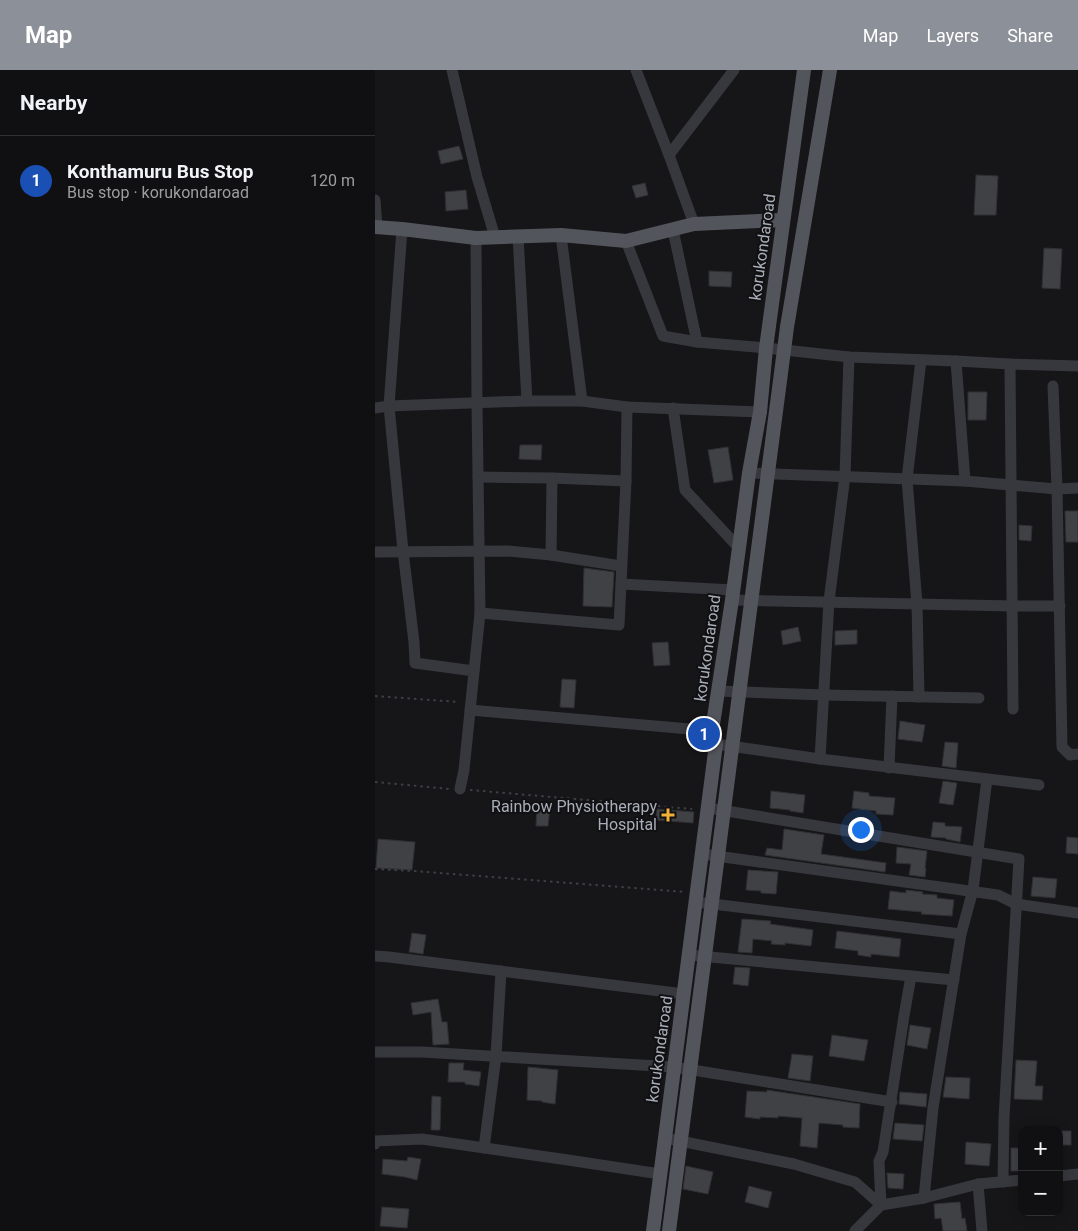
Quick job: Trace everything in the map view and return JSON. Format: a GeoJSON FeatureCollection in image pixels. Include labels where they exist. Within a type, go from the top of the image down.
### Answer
{"type":"FeatureCollection","features":[{"type":"Feature","properties":{"kind":"main road","name":"korukondaroad"},"geometry":{"type":"LineString","coordinates":[[653,1231],[708,808],[718,691],[749,473],[760,412],[766,348],[804,70]]}},
{"type":"Feature","properties":{"kind":"main road"},"geometry":{"type":"LineString","coordinates":[[669,1231],[784,350],[830,70]]}},
{"type":"Feature","properties":{"kind":"main road"},"geometry":{"type":"LineString","coordinates":[[376,227],[477,238],[561,235],[626,241],[694,224],[783,220]]}},
{"type":"Feature","properties":{"kind":"street"},"geometry":{"type":"LineString","coordinates":[[452,70],[477,176],[495,237]]}},
{"type":"Feature","properties":{"kind":"street"},"geometry":{"type":"LineString","coordinates":[[636,70],[694,224]]}},
{"type":"Feature","properties":{"kind":"street"},"geometry":{"type":"LineString","coordinates":[[669,155],[734,70]]}},
{"type":"Feature","properties":{"kind":"street"},"geometry":{"type":"LineString","coordinates":[[375,200],[376,227]]}},
{"type":"Feature","properties":{"kind":"street"},"geometry":{"type":"LineString","coordinates":[[402,229],[389,406],[415,663],[474,671]]}},
{"type":"Feature","properties":{"kind":"street"},"geometry":{"type":"LineString","coordinates":[[673,230],[697,342]]}},
{"type":"Feature","properties":{"kind":"street"},"geometry":{"type":"LineString","coordinates":[[561,235],[581,401]]}},
{"type":"Feature","properties":{"kind":"street"},"geometry":{"type":"LineString","coordinates":[[518,236],[527,401]]}},
{"type":"Feature","properties":{"kind":"street"},"geometry":{"type":"LineString","coordinates":[[460,789],[464,770],[480,613],[477,238]]}},
{"type":"Feature","properties":{"kind":"street"},"geometry":{"type":"LineString","coordinates":[[626,241],[663,336],[697,342],[849,357],[1078,366]]}},
{"type":"Feature","properties":{"kind":"street"},"geometry":{"type":"LineString","coordinates":[[820,759],[829,601],[845,476],[849,357]]}},
{"type":"Feature","properties":{"kind":"street"},"geometry":{"type":"LineString","coordinates":[[919,697],[917,604],[907,479],[921,360]]}},
{"type":"Feature","properties":{"kind":"street"},"geometry":{"type":"LineString","coordinates":[[956,361],[965,481]]}},
{"type":"Feature","properties":{"kind":"street"},"geometry":{"type":"LineString","coordinates":[[1010,364],[1013,709]]}},
{"type":"Feature","properties":{"kind":"street"},"geometry":{"type":"LineString","coordinates":[[1053,386],[1060,606],[1062,747],[1070,755],[1078,754]]}},
{"type":"Feature","properties":{"kind":"street"},"geometry":{"type":"LineString","coordinates":[[375,408],[527,401],[581,401],[627,407],[760,412]]}},
{"type":"Feature","properties":{"kind":"street"},"geometry":{"type":"LineString","coordinates":[[480,613],[619,625],[627,481],[627,407]]}},
{"type":"Feature","properties":{"kind":"street"},"geometry":{"type":"LineString","coordinates":[[673,408],[685,490],[739,548]]}},
{"type":"Feature","properties":{"kind":"street"},"geometry":{"type":"LineString","coordinates":[[749,473],[965,481],[1057,489],[1078,488]]}},
{"type":"Feature","properties":{"kind":"street"},"geometry":{"type":"LineString","coordinates":[[478,477],[627,481]]}},
{"type":"Feature","properties":{"kind":"street"},"geometry":{"type":"LineString","coordinates":[[551,555],[552,478]]}},
{"type":"Feature","properties":{"kind":"street"},"geometry":{"type":"LineString","coordinates":[[375,552],[507,551],[551,555],[621,566]]}},
{"type":"Feature","properties":{"kind":"street"},"geometry":{"type":"LineString","coordinates":[[621,584],[733,595],[751,600],[1060,606]]}},
{"type":"Feature","properties":{"kind":"street"},"geometry":{"type":"LineString","coordinates":[[718,691],[979,698]]}},
{"type":"Feature","properties":{"kind":"street"},"geometry":{"type":"LineString","coordinates":[[889,768],[892,696]]}},
{"type":"Feature","properties":{"kind":"street"},"geometry":{"type":"LineString","coordinates":[[470,710],[715,737],[732,746],[889,768],[1039,785]]}},
{"type":"Feature","properties":{"kind":"street"},"geometry":{"type":"LineString","coordinates":[[924,1198],[933,1108],[961,934],[972,891],[987,779]]}},
{"type":"Feature","properties":{"kind":"street"},"geometry":{"type":"LineString","coordinates":[[708,808],[1019,859],[1004,1118],[1003,1182]]}},
{"type":"Feature","properties":{"kind":"street"},"geometry":{"type":"LineString","coordinates":[[702,854],[998,895],[1016,904],[1078,913]]}},
{"type":"Feature","properties":{"kind":"street"},"geometry":{"type":"LineString","coordinates":[[697,897],[711,904],[961,934]]}},
{"type":"Feature","properties":{"kind":"street"},"geometry":{"type":"LineString","coordinates":[[689,955],[954,980]]}},
{"type":"Feature","properties":{"kind":"street"},"geometry":{"type":"LineString","coordinates":[[375,956],[684,994]]}},
{"type":"Feature","properties":{"kind":"street"},"geometry":{"type":"LineString","coordinates":[[484,1148],[496,1056],[501,971]]}},
{"type":"Feature","properties":{"kind":"street"},"geometry":{"type":"LineString","coordinates":[[881,1205],[879,1161],[883,1152],[911,976]]}},
{"type":"Feature","properties":{"kind":"street"},"geometry":{"type":"LineString","coordinates":[[375,1052],[421,1052],[674,1067],[891,1102]]}},
{"type":"Feature","properties":{"kind":"street"},"geometry":{"type":"LineString","coordinates":[[665,1138],[793,1164],[855,1182],[881,1205]]}},
{"type":"Feature","properties":{"kind":"street"},"geometry":{"type":"LineString","coordinates":[[375,1144],[375,1141],[421,1139],[660,1174]]}},
{"type":"Feature","properties":{"kind":"street"},"geometry":{"type":"LineString","coordinates":[[1063,1176],[1078,1174]]}},
{"type":"Feature","properties":{"kind":"street"},"geometry":{"type":"LineString","coordinates":[[855,1231],[881,1205],[924,1198],[977,1184],[1018,1180]]}},
{"type":"Feature","properties":{"kind":"street"},"geometry":{"type":"LineString","coordinates":[[977,1184],[981,1231]]}},
{"type":"Feature","properties":{"kind":"path"},"geometry":{"type":"LineString","coordinates":[[375,782],[692,809]]}},
{"type":"Feature","properties":{"kind":"path"},"geometry":{"type":"LineString","coordinates":[[375,869],[697,897]]}},
{"type":"Feature","properties":{"kind":"building"},"geometry":{"type":"Polygon","coordinates":[[[459,146],[463,159],[441,164],[438,151],[459,146]]]}},
{"type":"Feature","properties":{"kind":"building"},"geometry":{"type":"Polygon","coordinates":[[[976,175],[998,176],[996,215],[974,215],[976,175]]]}},
{"type":"Feature","properties":{"kind":"building"},"geometry":{"type":"Polygon","coordinates":[[[645,183],[648,195],[636,198],[632,186],[645,183]]]}},
{"type":"Feature","properties":{"kind":"building"},"geometry":{"type":"Polygon","coordinates":[[[466,190],[468,209],[446,211],[445,192],[466,190]]]}},
{"type":"Feature","properties":{"kind":"building"},"geometry":{"type":"Polygon","coordinates":[[[1044,248],[1062,249],[1060,289],[1042,288],[1044,248]]]}},
{"type":"Feature","properties":{"kind":"building"},"geometry":{"type":"Polygon","coordinates":[[[709,271],[732,272],[731,287],[709,286],[709,271]]]}},
{"type":"Feature","properties":{"kind":"building"},"geometry":{"type":"Polygon","coordinates":[[[968,392],[987,392],[986,420],[968,420],[968,392]]]}},
{"type":"Feature","properties":{"kind":"building"},"geometry":{"type":"Polygon","coordinates":[[[520,445],[542,445],[541,460],[519,459],[520,445]]]}},
{"type":"Feature","properties":{"kind":"building"},"geometry":{"type":"Polygon","coordinates":[[[728,447],[733,480],[714,483],[708,450],[728,447]]]}},
{"type":"Feature","properties":{"kind":"building"},"geometry":{"type":"Polygon","coordinates":[[[1065,511],[1078,511],[1078,542],[1066,542],[1065,511]]]}},
{"type":"Feature","properties":{"kind":"building"},"geometry":{"type":"Polygon","coordinates":[[[1019,525],[1032,526],[1031,541],[1019,540],[1019,525]]]}},
{"type":"Feature","properties":{"kind":"building"},"geometry":{"type":"Polygon","coordinates":[[[584,568],[614,572],[612,607],[583,606],[584,568]]]}},
{"type":"Feature","properties":{"kind":"building"},"geometry":{"type":"Polygon","coordinates":[[[798,627],[801,641],[783,645],[781,631],[798,627]]]}},
{"type":"Feature","properties":{"kind":"building"},"geometry":{"type":"Polygon","coordinates":[[[857,630],[857,644],[835,645],[835,631],[857,630]]]}},
{"type":"Feature","properties":{"kind":"building"},"geometry":{"type":"Polygon","coordinates":[[[668,642],[670,665],[654,666],[652,643],[668,642]]]}},
{"type":"Feature","properties":{"kind":"building"},"geometry":{"type":"Polygon","coordinates":[[[562,679],[576,680],[574,708],[560,707],[562,679]]]}},
{"type":"Feature","properties":{"kind":"building"},"geometry":{"type":"Polygon","coordinates":[[[900,721],[925,725],[922,742],[898,739],[900,721]]]}},
{"type":"Feature","properties":{"kind":"building"},"geometry":{"type":"Polygon","coordinates":[[[945,742],[958,743],[956,768],[942,766],[945,742]]]}},
{"type":"Feature","properties":{"kind":"building"},"geometry":{"type":"Polygon","coordinates":[[[943,781],[957,783],[953,805],[939,803],[943,781]]]}},
{"type":"Feature","properties":{"kind":"building"},"geometry":{"type":"Polygon","coordinates":[[[771,791],[805,795],[803,813],[770,808],[771,791]]]}},
{"type":"Feature","properties":{"kind":"building"},"geometry":{"type":"Polygon","coordinates":[[[854,791],[869,793],[869,796],[895,798],[893,815],[876,814],[876,811],[852,808],[854,791]]]}},
{"type":"Feature","properties":{"kind":"building"},"geometry":{"type":"Polygon","coordinates":[[[537,805],[550,806],[548,826],[536,826],[537,805]]]}},
{"type":"Feature","properties":{"kind":"building"},"geometry":{"type":"Polygon","coordinates":[[[657,809],[694,812],[693,823],[656,820],[657,809]]]}},
{"type":"Feature","properties":{"kind":"building"},"geometry":{"type":"Polygon","coordinates":[[[933,822],[945,823],[945,826],[962,827],[960,842],[946,838],[931,837],[933,822]]]}},
{"type":"Feature","properties":{"kind":"building"},"geometry":{"type":"Polygon","coordinates":[[[784,829],[824,835],[821,854],[886,863],[885,872],[765,855],[767,848],[782,850],[784,829]]]}},
{"type":"Feature","properties":{"kind":"building"},"geometry":{"type":"Polygon","coordinates":[[[1067,837],[1078,838],[1078,854],[1066,853],[1067,837]]]}},
{"type":"Feature","properties":{"kind":"building"},"geometry":{"type":"Polygon","coordinates":[[[378,839],[415,842],[412,870],[376,868],[378,839]]]}},
{"type":"Feature","properties":{"kind":"building"},"geometry":{"type":"Polygon","coordinates":[[[897,847],[927,851],[925,877],[909,875],[911,864],[896,863],[897,847]]]}},
{"type":"Feature","properties":{"kind":"building"},"geometry":{"type":"Polygon","coordinates":[[[748,870],[778,872],[776,894],[746,890],[748,870]]]}},
{"type":"Feature","properties":{"kind":"building"},"geometry":{"type":"Polygon","coordinates":[[[1033,877],[1057,879],[1055,898],[1031,896],[1033,877]]]}},
{"type":"Feature","properties":{"kind":"building"},"geometry":{"type":"Polygon","coordinates":[[[906,890],[937,895],[937,898],[954,900],[952,916],[888,909],[890,891],[906,893],[906,890]]]}},
{"type":"Feature","properties":{"kind":"building"},"geometry":{"type":"Polygon","coordinates":[[[742,919],[771,921],[770,924],[813,930],[811,946],[785,943],[785,945],[771,944],[772,941],[753,939],[752,953],[738,952],[742,919]]]}},
{"type":"Feature","properties":{"kind":"building"},"geometry":{"type":"Polygon","coordinates":[[[837,931],[901,939],[899,957],[871,954],[871,957],[858,955],[858,951],[835,948],[837,931]]]}},
{"type":"Feature","properties":{"kind":"building"},"geometry":{"type":"Polygon","coordinates":[[[412,933],[426,935],[423,954],[409,952],[412,933]]]}},
{"type":"Feature","properties":{"kind":"building"},"geometry":{"type":"Polygon","coordinates":[[[735,967],[750,968],[748,986],[733,984],[735,967]]]}},
{"type":"Feature","properties":{"kind":"building"},"geometry":{"type":"Polygon","coordinates":[[[438,999],[442,1022],[447,1022],[449,1044],[433,1045],[431,1012],[413,1015],[411,1003],[438,999]]]}},
{"type":"Feature","properties":{"kind":"building"},"geometry":{"type":"Polygon","coordinates":[[[910,1025],[931,1028],[927,1049],[907,1045],[910,1025]]]}},
{"type":"Feature","properties":{"kind":"building"},"geometry":{"type":"Polygon","coordinates":[[[832,1035],[868,1040],[864,1061],[829,1056],[832,1035]]]}},
{"type":"Feature","properties":{"kind":"building"},"geometry":{"type":"Polygon","coordinates":[[[792,1054],[813,1056],[810,1081],[788,1078],[792,1054]]]}},
{"type":"Feature","properties":{"kind":"building"},"geometry":{"type":"Polygon","coordinates":[[[1016,1060],[1037,1061],[1035,1086],[1043,1086],[1042,1100],[1014,1099],[1016,1060]]]}},
{"type":"Feature","properties":{"kind":"building"},"geometry":{"type":"Polygon","coordinates":[[[449,1063],[464,1063],[463,1070],[481,1072],[479,1086],[465,1084],[465,1082],[448,1082],[449,1063]]]}},
{"type":"Feature","properties":{"kind":"building"},"geometry":{"type":"Polygon","coordinates":[[[528,1067],[558,1070],[555,1104],[527,1100],[528,1067]]]}},
{"type":"Feature","properties":{"kind":"building"},"geometry":{"type":"Polygon","coordinates":[[[946,1077],[970,1078],[969,1099],[943,1097],[946,1077]]]}},
{"type":"Feature","properties":{"kind":"building"},"geometry":{"type":"Polygon","coordinates":[[[767,1090],[860,1104],[859,1128],[819,1123],[817,1148],[800,1146],[802,1118],[778,1116],[778,1118],[760,1117],[760,1119],[745,1117],[747,1091],[767,1092],[767,1090]]]}},
{"type":"Feature","properties":{"kind":"building"},"geometry":{"type":"Polygon","coordinates":[[[900,1092],[927,1094],[926,1107],[899,1104],[900,1092]]]}},
{"type":"Feature","properties":{"kind":"building"},"geometry":{"type":"Polygon","coordinates":[[[432,1096],[441,1097],[440,1130],[431,1130],[432,1096]]]}},
{"type":"Feature","properties":{"kind":"building"},"geometry":{"type":"Polygon","coordinates":[[[895,1123],[924,1125],[922,1141],[893,1139],[895,1123]]]}},
{"type":"Feature","properties":{"kind":"building"},"geometry":{"type":"Polygon","coordinates":[[[1063,1131],[1071,1131],[1071,1145],[1063,1145],[1063,1131]]]}},
{"type":"Feature","properties":{"kind":"building"},"geometry":{"type":"Polygon","coordinates":[[[966,1142],[991,1144],[989,1166],[965,1164],[966,1142]]]}},
{"type":"Feature","properties":{"kind":"building"},"geometry":{"type":"Polygon","coordinates":[[[1011,1148],[1018,1148],[1018,1171],[1011,1171],[1011,1148]]]}},
{"type":"Feature","properties":{"kind":"building"},"geometry":{"type":"Polygon","coordinates":[[[408,1157],[421,1159],[417,1180],[382,1174],[383,1159],[407,1161],[408,1157]]]}},
{"type":"Feature","properties":{"kind":"building"},"geometry":{"type":"Polygon","coordinates":[[[686,1166],[713,1172],[708,1194],[683,1189],[686,1166]]]}},
{"type":"Feature","properties":{"kind":"building"},"geometry":{"type":"Polygon","coordinates":[[[887,1173],[904,1174],[903,1189],[888,1188],[887,1173]]]}},
{"type":"Feature","properties":{"kind":"building"},"geometry":{"type":"Polygon","coordinates":[[[749,1186],[772,1192],[768,1208],[745,1202],[749,1186]]]}},
{"type":"Feature","properties":{"kind":"building"},"geometry":{"type":"Polygon","coordinates":[[[960,1202],[962,1219],[965,1218],[967,1231],[943,1231],[941,1218],[935,1219],[934,1204],[960,1202]]]}},
{"type":"Feature","properties":{"kind":"building"},"geometry":{"type":"Polygon","coordinates":[[[382,1207],[409,1209],[407,1228],[380,1226],[382,1207]]]}},
{"type":"Feature","properties":{"kind":"place","name":"Konthamuru Bus Stop"},"geometry":{"type":"Point","coordinates":[704,734]}},
{"type":"Feature","properties":{"kind":"place","name":"Rainbow Physiotherapy Hospital"},"geometry":{"type":"Point","coordinates":[668,815]}}]}
